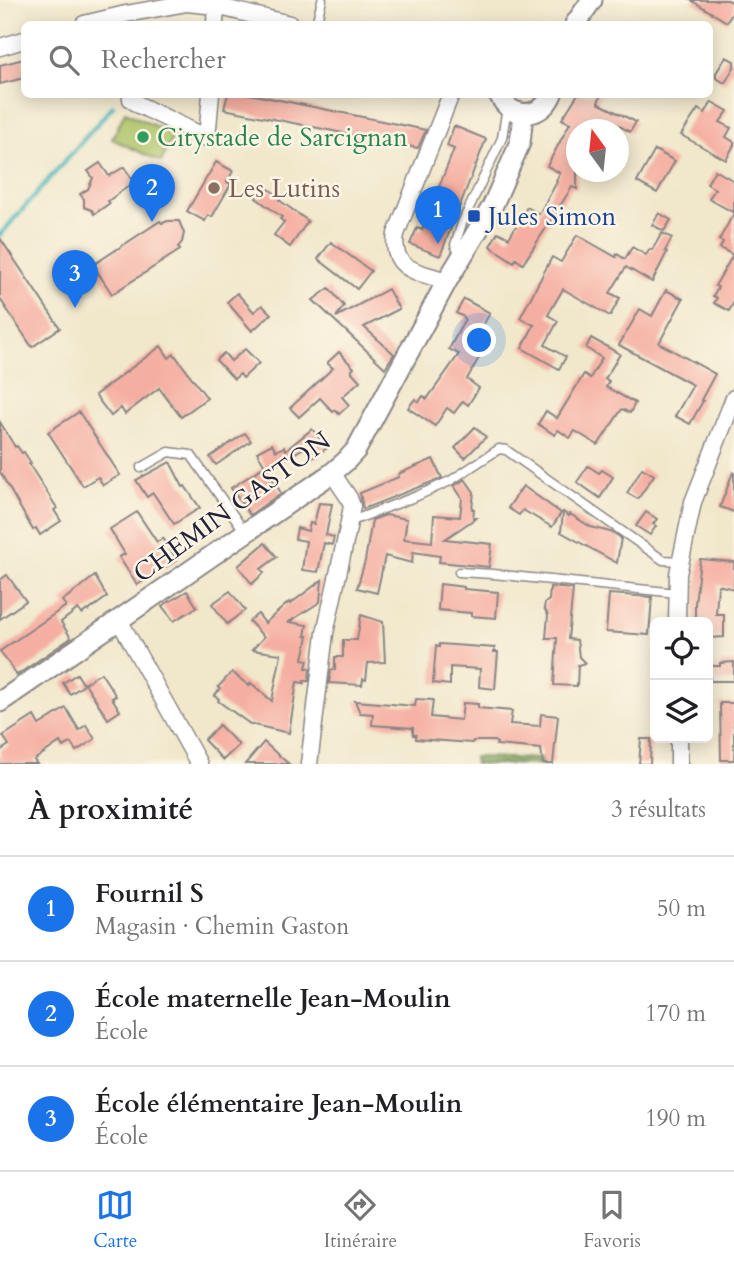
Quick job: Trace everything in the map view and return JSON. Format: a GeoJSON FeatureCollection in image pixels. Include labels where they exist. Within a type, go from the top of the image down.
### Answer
{"type":"FeatureCollection","features":[{"type":"Feature","properties":{"kind":"street"},"geometry":{"type":"LineString","coordinates":[[577,21],[592,0]]}},
{"type":"Feature","properties":{"kind":"street"},"geometry":{"type":"LineString","coordinates":[[97,21],[126,14],[155,17],[187,3],[216,3],[279,21]]}},
{"type":"Feature","properties":{"kind":"street"},"geometry":{"type":"LineString","coordinates":[[215,21],[216,3]]}},
{"type":"Feature","properties":{"kind":"street"},"geometry":{"type":"LineString","coordinates":[[0,47],[21,41]]}},
{"type":"Feature","properties":{"kind":"street"},"geometry":{"type":"LineString","coordinates":[[131,98],[139,105],[207,138],[211,98]]}},
{"type":"Feature","properties":{"kind":"street"},"geometry":{"type":"LineString","coordinates":[[447,281],[412,270],[397,257],[394,246],[396,234],[449,98]]}},
{"type":"Feature","properties":{"kind":"street"},"geometry":{"type":"LineString","coordinates":[[510,105],[531,113],[540,110],[550,98]]}},
{"type":"Feature","properties":{"kind":"street","name":"CHEMIN GASTON"},"geometry":{"type":"LineString","coordinates":[[0,702],[345,463],[356,450],[447,281],[492,207],[520,143],[510,105]]}},
{"type":"Feature","properties":{"kind":"street"},"geometry":{"type":"LineString","coordinates":[[677,617],[680,561],[693,502],[734,398]]}},
{"type":"Feature","properties":{"kind":"street"},"geometry":{"type":"LineString","coordinates":[[309,764],[325,633],[352,506],[332,473]]}},
{"type":"Feature","properties":{"kind":"street"},"geometry":{"type":"LineString","coordinates":[[119,620],[199,764]]}},
{"type":"Feature","properties":{"kind":"street"},"geometry":{"type":"LineString","coordinates":[[679,743],[679,764]]}},
{"type":"Feature","properties":{"kind":"lane"},"geometry":{"type":"LineString","coordinates":[[317,21],[322,0]]}},
{"type":"Feature","properties":{"kind":"lane"},"geometry":{"type":"LineString","coordinates":[[349,522],[450,481],[499,449],[506,450],[663,560],[680,561]]}},
{"type":"Feature","properties":{"kind":"lane"},"geometry":{"type":"LineString","coordinates":[[141,468],[169,452],[191,455],[245,532]]}},
{"type":"Feature","properties":{"kind":"lane"},"geometry":{"type":"LineString","coordinates":[[459,572],[493,573],[677,593]]}},
{"type":"Feature","properties":{"kind":"green space","name":"Citystade de Sarcignan"},"geometry":{"type":"Polygon","coordinates":[[[125,112],[174,135],[161,162],[112,139],[125,112]]]}},
{"type":"Feature","properties":{"kind":"green space"},"geometry":{"type":"Polygon","coordinates":[[[474,757],[542,759],[543,764],[475,764],[474,757]]]}},
{"type":"Feature","properties":{"kind":"building"},"geometry":{"type":"Polygon","coordinates":[[[691,0],[728,0],[734,3],[734,10],[727,22],[691,0]]]}},
{"type":"Feature","properties":{"kind":"building"},"geometry":{"type":"Polygon","coordinates":[[[726,57],[734,61],[734,67],[725,83],[716,78],[716,73],[726,57]]]}},
{"type":"Feature","properties":{"kind":"building"},"geometry":{"type":"Polygon","coordinates":[[[21,60],[21,79],[0,84],[0,65],[21,60]]]}},
{"type":"Feature","properties":{"kind":"building"},"geometry":{"type":"Polygon","coordinates":[[[227,98],[270,98],[426,130],[418,148],[224,109],[227,98]]]}},
{"type":"Feature","properties":{"kind":"building"},"geometry":{"type":"Polygon","coordinates":[[[575,98],[600,98],[598,103],[636,122],[630,132],[629,119],[562,119],[575,98]]]}},
{"type":"Feature","properties":{"kind":"building"},"geometry":{"type":"Polygon","coordinates":[[[712,102],[728,111],[720,122],[731,128],[726,137],[734,142],[726,160],[681,135],[698,109],[705,113],[712,102]]]}},
{"type":"Feature","properties":{"kind":"building"},"geometry":{"type":"Polygon","coordinates":[[[454,126],[486,139],[440,256],[410,244],[417,228],[422,230],[454,149],[447,146],[454,126]]]}},
{"type":"Feature","properties":{"kind":"building"},"geometry":{"type":"Polygon","coordinates":[[[566,130],[566,182],[577,182],[577,189],[572,187],[523,264],[516,259],[514,262],[490,246],[498,232],[509,238],[527,207],[539,214],[560,173],[547,166],[566,130]]]}},
{"type":"Feature","properties":{"kind":"building"},"geometry":{"type":"Polygon","coordinates":[[[655,150],[675,161],[657,193],[637,182],[655,150]]]}},
{"type":"Feature","properties":{"kind":"building"},"geometry":{"type":"Polygon","coordinates":[[[216,162],[233,171],[227,182],[231,184],[212,217],[208,215],[205,221],[187,211],[216,162]]]}},
{"type":"Feature","properties":{"kind":"building"},"geometry":{"type":"Polygon","coordinates":[[[100,163],[109,176],[124,167],[134,182],[94,214],[92,210],[84,207],[84,199],[80,194],[88,189],[93,178],[88,171],[100,163]]]}},
{"type":"Feature","properties":{"kind":"building"},"geometry":{"type":"Polygon","coordinates":[[[715,170],[734,181],[734,213],[709,199],[715,189],[707,184],[715,170]]]}},
{"type":"Feature","properties":{"kind":"building"},"geometry":{"type":"Polygon","coordinates":[[[265,186],[308,221],[290,247],[274,235],[284,222],[280,219],[282,217],[256,198],[265,186]]]}},
{"type":"Feature","properties":{"kind":"building"},"geometry":{"type":"Polygon","coordinates":[[[659,213],[671,220],[664,231],[652,225],[659,213]]]}},
{"type":"Feature","properties":{"kind":"building"},"geometry":{"type":"Polygon","coordinates":[[[734,213],[734,302],[729,311],[714,303],[717,298],[713,296],[718,287],[715,286],[733,255],[720,248],[723,242],[719,240],[734,213]]]}},
{"type":"Feature","properties":{"kind":"building"},"geometry":{"type":"Polygon","coordinates":[[[160,221],[179,221],[184,233],[178,247],[180,250],[112,294],[93,265],[160,221]]]}},
{"type":"Feature","properties":{"kind":"building"},"geometry":{"type":"Polygon","coordinates":[[[662,233],[672,238],[652,282],[626,267],[610,293],[620,298],[610,316],[563,289],[548,315],[558,321],[545,345],[566,357],[559,369],[522,348],[534,325],[520,318],[552,257],[561,262],[577,235],[616,257],[617,254],[625,259],[632,247],[646,255],[662,233]]]}},
{"type":"Feature","properties":{"kind":"building"},"geometry":{"type":"Polygon","coordinates":[[[0,238],[60,328],[32,347],[0,299],[0,238]]]}},
{"type":"Feature","properties":{"kind":"building"},"geometry":{"type":"Polygon","coordinates":[[[331,242],[371,271],[357,289],[318,259],[331,242]]]}},
{"type":"Feature","properties":{"kind":"building"},"geometry":{"type":"Polygon","coordinates":[[[329,288],[344,306],[336,317],[388,289],[399,309],[364,327],[394,354],[385,368],[313,300],[329,288]]]}},
{"type":"Feature","properties":{"kind":"building"},"geometry":{"type":"Polygon","coordinates":[[[666,290],[683,299],[659,343],[715,374],[690,424],[675,416],[693,385],[619,345],[640,309],[652,316],[666,290]]]}},
{"type":"Feature","properties":{"kind":"building"},"geometry":{"type":"Polygon","coordinates":[[[237,293],[254,312],[262,305],[271,314],[252,331],[227,302],[237,293]]]}},
{"type":"Feature","properties":{"kind":"building"},"geometry":{"type":"Polygon","coordinates":[[[464,299],[490,313],[474,341],[485,347],[467,379],[479,388],[468,405],[463,401],[454,413],[447,408],[435,426],[408,408],[415,399],[419,402],[423,396],[427,399],[459,354],[449,349],[465,319],[456,313],[464,299]]]}},
{"type":"Feature","properties":{"kind":"building"},"geometry":{"type":"Polygon","coordinates":[[[591,338],[620,354],[605,379],[609,381],[606,387],[635,403],[630,413],[622,409],[598,445],[575,431],[570,438],[558,430],[555,435],[538,424],[546,411],[557,418],[584,374],[590,378],[602,358],[586,348],[591,338]]]}},
{"type":"Feature","properties":{"kind":"building"},"geometry":{"type":"Polygon","coordinates":[[[161,346],[169,358],[174,354],[207,398],[181,417],[159,388],[125,414],[121,408],[111,416],[95,395],[161,346]]]}},
{"type":"Feature","properties":{"kind":"building"},"geometry":{"type":"Polygon","coordinates":[[[245,349],[259,363],[243,378],[240,374],[234,379],[216,360],[224,353],[231,361],[245,349]]]}},
{"type":"Feature","properties":{"kind":"building"},"geometry":{"type":"Polygon","coordinates":[[[339,352],[354,368],[351,371],[360,381],[342,397],[349,405],[339,414],[335,410],[333,412],[320,398],[299,417],[290,408],[333,368],[327,363],[339,352]]]}},
{"type":"Feature","properties":{"kind":"building"},"geometry":{"type":"Polygon","coordinates":[[[79,412],[120,475],[103,485],[98,477],[83,486],[48,432],[79,412]]]}},
{"type":"Feature","properties":{"kind":"building"},"geometry":{"type":"Polygon","coordinates":[[[0,422],[15,447],[24,452],[57,508],[54,510],[61,521],[40,535],[36,528],[33,530],[0,472],[0,422]]]}},
{"type":"Feature","properties":{"kind":"building"},"geometry":{"type":"Polygon","coordinates":[[[475,427],[486,437],[465,458],[455,448],[475,427]]]}},
{"type":"Feature","properties":{"kind":"building"},"geometry":{"type":"Polygon","coordinates":[[[312,429],[327,448],[313,458],[304,448],[267,469],[257,452],[272,444],[276,451],[284,447],[286,450],[312,429]]]}},
{"type":"Feature","properties":{"kind":"building"},"geometry":{"type":"Polygon","coordinates":[[[245,433],[251,441],[216,465],[210,457],[245,433]]]}},
{"type":"Feature","properties":{"kind":"building"},"geometry":{"type":"Polygon","coordinates":[[[433,459],[442,478],[363,509],[360,493],[433,459]]]}},
{"type":"Feature","properties":{"kind":"building"},"geometry":{"type":"Polygon","coordinates":[[[170,462],[183,487],[185,486],[200,508],[174,524],[153,493],[147,497],[136,480],[170,462]]]}},
{"type":"Feature","properties":{"kind":"building"},"geometry":{"type":"Polygon","coordinates":[[[265,466],[281,493],[250,515],[231,488],[265,466]]]}},
{"type":"Feature","properties":{"kind":"building"},"geometry":{"type":"Polygon","coordinates":[[[588,466],[613,477],[600,498],[577,482],[588,466]]]}},
{"type":"Feature","properties":{"kind":"building"},"geometry":{"type":"Polygon","coordinates":[[[642,468],[654,475],[638,499],[627,493],[642,468]]]}},
{"type":"Feature","properties":{"kind":"building"},"geometry":{"type":"Polygon","coordinates":[[[734,473],[734,512],[720,507],[734,473]]]}},
{"type":"Feature","properties":{"kind":"building"},"geometry":{"type":"Polygon","coordinates":[[[465,479],[474,492],[472,509],[473,518],[476,518],[445,539],[492,544],[489,567],[439,562],[440,556],[413,552],[412,563],[385,556],[377,593],[357,588],[372,520],[386,515],[407,519],[404,539],[432,542],[434,515],[460,517],[462,498],[454,486],[465,479]]]}},
{"type":"Feature","properties":{"kind":"building"},"geometry":{"type":"Polygon","coordinates":[[[523,486],[561,513],[552,527],[523,510],[519,515],[508,508],[523,486]]]}},
{"type":"Feature","properties":{"kind":"building"},"geometry":{"type":"Polygon","coordinates":[[[319,503],[332,504],[326,535],[334,537],[332,545],[324,543],[318,572],[302,570],[306,541],[295,539],[297,528],[308,531],[310,523],[314,524],[319,503]]]}},
{"type":"Feature","properties":{"kind":"building"},"geometry":{"type":"Polygon","coordinates":[[[137,512],[157,542],[163,538],[177,560],[137,585],[119,557],[125,554],[110,529],[137,512]]]}},
{"type":"Feature","properties":{"kind":"building"},"geometry":{"type":"Polygon","coordinates":[[[563,512],[591,527],[614,533],[621,538],[617,563],[561,532],[563,512]]]}},
{"type":"Feature","properties":{"kind":"building"},"geometry":{"type":"Polygon","coordinates":[[[646,512],[657,519],[650,535],[636,526],[646,512]]]}},
{"type":"Feature","properties":{"kind":"building"},"geometry":{"type":"Polygon","coordinates":[[[265,543],[277,557],[261,569],[264,573],[252,584],[238,566],[265,543]]]}},
{"type":"Feature","properties":{"kind":"building"},"geometry":{"type":"Polygon","coordinates":[[[700,559],[734,562],[734,589],[718,585],[716,614],[724,614],[724,637],[713,638],[713,617],[695,617],[700,559]]]}},
{"type":"Feature","properties":{"kind":"building"},"geometry":{"type":"Polygon","coordinates":[[[7,575],[26,601],[0,619],[0,580],[7,575]]]}},
{"type":"Feature","properties":{"kind":"building"},"geometry":{"type":"Polygon","coordinates":[[[95,576],[107,597],[82,614],[78,609],[61,622],[71,638],[17,675],[0,651],[66,606],[62,601],[95,576]]]}},
{"type":"Feature","properties":{"kind":"building"},"geometry":{"type":"Polygon","coordinates":[[[322,580],[320,602],[289,622],[307,625],[305,636],[308,636],[303,659],[308,660],[306,668],[310,668],[309,681],[297,682],[289,733],[250,724],[214,696],[220,689],[218,687],[232,672],[249,686],[251,683],[272,701],[281,654],[252,650],[264,637],[249,621],[258,614],[265,623],[289,602],[290,604],[322,580]]]}},
{"type":"Feature","properties":{"kind":"building"},"geometry":{"type":"Polygon","coordinates":[[[440,584],[498,592],[496,618],[438,610],[440,584]]]}},
{"type":"Feature","properties":{"kind":"building"},"geometry":{"type":"Polygon","coordinates":[[[550,587],[573,589],[568,639],[577,640],[579,657],[585,663],[578,665],[577,686],[554,685],[557,638],[546,638],[548,615],[544,608],[549,600],[550,587]]]}},
{"type":"Feature","properties":{"kind":"building"},"geometry":{"type":"Polygon","coordinates":[[[187,591],[197,607],[174,621],[162,606],[187,591]]]}},
{"type":"Feature","properties":{"kind":"building"},"geometry":{"type":"Polygon","coordinates":[[[230,591],[245,610],[227,624],[212,604],[230,591]]]}},
{"type":"Feature","properties":{"kind":"building"},"geometry":{"type":"Polygon","coordinates":[[[609,594],[652,597],[649,635],[606,632],[609,594]]]}},
{"type":"Feature","properties":{"kind":"building"},"geometry":{"type":"Polygon","coordinates":[[[361,615],[383,622],[385,662],[368,663],[366,680],[363,679],[362,685],[329,683],[331,670],[335,670],[335,657],[343,657],[343,640],[357,640],[361,615]]]}},
{"type":"Feature","properties":{"kind":"building"},"geometry":{"type":"Polygon","coordinates":[[[439,644],[495,648],[494,652],[498,652],[495,689],[479,687],[480,669],[450,667],[450,685],[433,683],[436,646],[439,647],[439,644]]]}},
{"type":"Feature","properties":{"kind":"building"},"geometry":{"type":"Polygon","coordinates":[[[734,662],[734,681],[713,681],[713,666],[720,666],[720,663],[734,662]]]}},
{"type":"Feature","properties":{"kind":"building"},"geometry":{"type":"Polygon","coordinates":[[[101,673],[116,696],[112,698],[120,711],[108,719],[85,683],[101,673]]]}},
{"type":"Feature","properties":{"kind":"building"},"geometry":{"type":"Polygon","coordinates":[[[77,674],[84,685],[70,694],[63,683],[77,674]]]}},
{"type":"Feature","properties":{"kind":"building"},"geometry":{"type":"Polygon","coordinates":[[[416,699],[433,700],[431,717],[461,720],[463,703],[478,704],[478,708],[512,711],[510,724],[540,726],[541,714],[558,716],[553,764],[543,764],[541,749],[496,745],[494,741],[472,743],[416,739],[413,728],[372,725],[373,714],[360,713],[355,701],[415,706],[416,699]]]}},
{"type":"Feature","properties":{"kind":"building"},"geometry":{"type":"Polygon","coordinates":[[[720,703],[734,703],[734,760],[721,760],[720,703]]]}},
{"type":"Feature","properties":{"kind":"building"},"geometry":{"type":"Polygon","coordinates":[[[66,708],[79,730],[86,725],[95,739],[76,751],[71,743],[63,747],[60,742],[34,760],[37,764],[0,764],[0,751],[9,745],[3,736],[34,716],[39,725],[66,708]]]}},
{"type":"Feature","properties":{"kind":"building"},"geometry":{"type":"Polygon","coordinates":[[[219,725],[239,745],[223,760],[204,740],[219,725]]]}},
{"type":"Feature","properties":{"kind":"building"},"geometry":{"type":"Polygon","coordinates":[[[641,739],[650,739],[650,764],[639,764],[641,739]]]}},
{"type":"Feature","properties":{"kind":"building"},"geometry":{"type":"Polygon","coordinates":[[[264,742],[276,753],[289,764],[245,764],[264,742]]]}},
{"type":"Feature","properties":{"kind":"waterway"},"geometry":{"type":"LineString","coordinates":[[0,235],[113,106]]}},
{"type":"Feature","properties":{"kind":"place","name":"Citystade de Sarcignan"},"geometry":{"type":"Point","coordinates":[143,137]}},
{"type":"Feature","properties":{"kind":"place","name":"Les Lutins"},"geometry":{"type":"Point","coordinates":[214,188]}},
{"type":"Feature","properties":{"kind":"place","name":"Jules Simon"},"geometry":{"type":"Point","coordinates":[474,216]}},
{"type":"Feature","properties":{"kind":"place","name":"École maternelle Jean-Moulin"},"geometry":{"type":"Point","coordinates":[152,222]}},
{"type":"Feature","properties":{"kind":"place","name":"Fournil S"},"geometry":{"type":"Point","coordinates":[438,244]}},
{"type":"Feature","properties":{"kind":"place","name":"École élémentaire Jean-Moulin"},"geometry":{"type":"Point","coordinates":[75,308]}}]}
